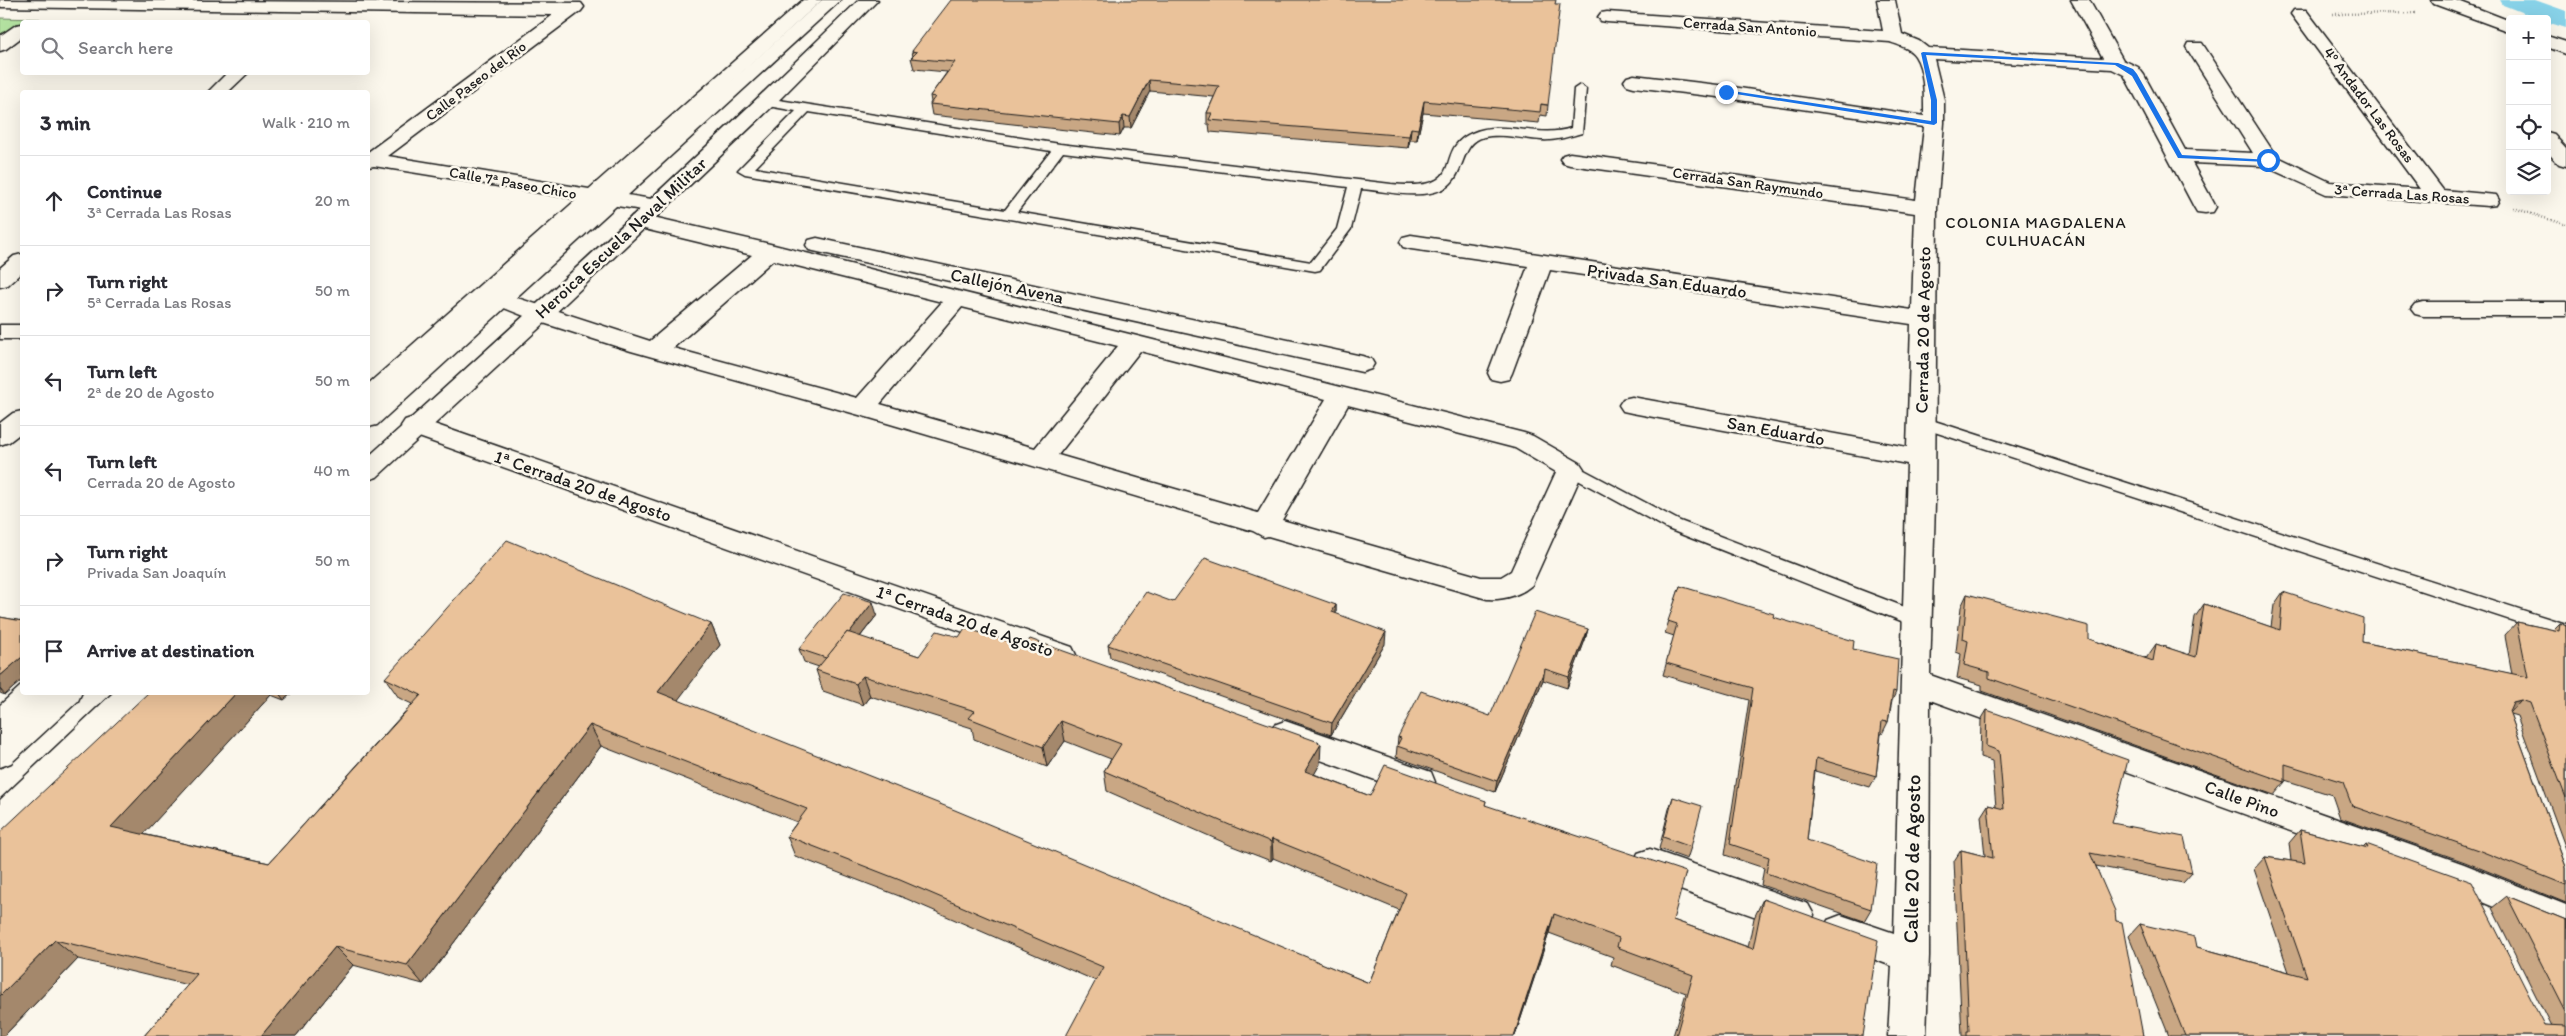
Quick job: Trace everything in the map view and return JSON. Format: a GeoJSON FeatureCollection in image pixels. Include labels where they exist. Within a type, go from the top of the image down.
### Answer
{"type":"FeatureCollection","features":[{"type":"Feature","properties":{"kind":"street","name":"Heroica Escuela Naval Militar"},"geometry":{"type":"LineString","coordinates":[[370,417],[499,299],[601,198],[813,0]]}},
{"type":"Feature","properties":{"kind":"street","name":"Heroica Escuela Naval Militar"},"geometry":{"type":"LineString","coordinates":[[370,395],[832,0]]}},
{"type":"Feature","properties":{"kind":"street","name":"Heroica Escuela Naval Militar"},"geometry":{"type":"LineString","coordinates":[[370,469],[414,426],[540,315],[766,102],[869,0]]}},
{"type":"Feature","properties":{"kind":"street"},"geometry":{"type":"LineString","coordinates":[[1886,0],[1893,38],[1913,46],[1923,53],[2116,64],[2131,71],[2180,156],[2205,207]]}},
{"type":"Feature","properties":{"kind":"street"},"geometry":{"type":"LineString","coordinates":[[2080,0],[2116,64]]}},
{"type":"Feature","properties":{"kind":"street"},"geometry":{"type":"LineString","coordinates":[[2440,0],[2506,25]]}},
{"type":"Feature","properties":{"kind":"street"},"geometry":{"type":"LineString","coordinates":[[0,2],[577,5]]}},
{"type":"Feature","properties":{"kind":"street"},"geometry":{"type":"LineString","coordinates":[[34,20],[58,3]]}},
{"type":"Feature","properties":{"kind":"street"},"geometry":{"type":"LineString","coordinates":[[299,20],[319,4]]}},
{"type":"Feature","properties":{"kind":"street","name":"Calle Paseo del Río"},"geometry":{"type":"LineString","coordinates":[[370,159],[577,5]]}},
{"type":"Feature","properties":{"kind":"street","name":"4º Andador Las Rosas"},"geometry":{"type":"LineString","coordinates":[[2300,14],[2438,197]]}},
{"type":"Feature","properties":{"kind":"street","name":"Cerrada San Antonio"},"geometry":{"type":"LineString","coordinates":[[1606,17],[1893,38]]}},
{"type":"Feature","properties":{"kind":"street"},"geometry":{"type":"LineString","coordinates":[[0,45],[20,30]]}},
{"type":"Feature","properties":{"kind":"street"},"geometry":{"type":"LineString","coordinates":[[2551,42],[2566,48]]}},
{"type":"Feature","properties":{"kind":"street"},"geometry":{"type":"LineString","coordinates":[[2195,47],[2268,160]]}},
{"type":"Feature","properties":{"kind":"street","name":"Cerrada 20 de Agosto"},"geometry":{"type":"LineString","coordinates":[[1915,682],[1921,503],[1920,458],[1926,208],[1934,123],[1934,100],[1923,53]]}},
{"type":"Feature","properties":{"kind":"street"},"geometry":{"type":"LineString","coordinates":[[219,90],[237,75]]}},
{"type":"Feature","properties":{"kind":"street"},"geometry":{"type":"LineString","coordinates":[[1634,81],[1726,92],[1934,123]]}},
{"type":"Feature","properties":{"kind":"street"},"geometry":{"type":"LineString","coordinates":[[2551,143],[2566,160]]}},
{"type":"Feature","properties":{"kind":"street","name":"3ª Cerrada Las Rosas"},"geometry":{"type":"LineString","coordinates":[[2180,156],[2268,160],[2326,188],[2488,200]]}},
{"type":"Feature","properties":{"kind":"street","name":"Cerrada San Raymundo"},"geometry":{"type":"LineString","coordinates":[[1570,159],[1926,208]]}},
{"type":"Feature","properties":{"kind":"street","name":"Calle 7ª Paseo Chico"},"geometry":{"type":"LineString","coordinates":[[370,160],[601,198],[649,212]]}},
{"type":"Feature","properties":{"kind":"street"},"geometry":{"type":"LineString","coordinates":[[499,299],[540,315],[655,350],[1041,458],[1264,526],[1481,588],[1498,590],[1512,586],[1522,578],[1571,469],[1524,442],[1340,397],[1134,342],[770,251],[649,212]]}},
{"type":"Feature","properties":{"kind":"street","name":"Callejón Avena"},"geometry":{"type":"LineString","coordinates":[[649,212],[1362,364]]}},
{"type":"Feature","properties":{"kind":"street","name":"Privada San Eduardo"},"geometry":{"type":"LineString","coordinates":[[1411,242],[1924,319]]}},
{"type":"Feature","properties":{"kind":"street"},"geometry":{"type":"LineString","coordinates":[[655,350],[770,251]]}},
{"type":"Feature","properties":{"kind":"street"},"geometry":{"type":"LineString","coordinates":[[1500,373],[1541,262]]}},
{"type":"Feature","properties":{"kind":"street"},"geometry":{"type":"LineString","coordinates":[[0,280],[20,263]]}},
{"type":"Feature","properties":{"kind":"street"},"geometry":{"type":"LineString","coordinates":[[863,407],[957,299]]}},
{"type":"Feature","properties":{"kind":"street"},"geometry":{"type":"LineString","coordinates":[[2423,309],[2566,309]]}},
{"type":"Feature","properties":{"kind":"street"},"geometry":{"type":"LineString","coordinates":[[0,332],[20,332]]}},
{"type":"Feature","properties":{"kind":"street"},"geometry":{"type":"LineString","coordinates":[[1041,458],[1134,342]]}},
{"type":"Feature","properties":{"kind":"street"},"geometry":{"type":"LineString","coordinates":[[1264,526],[1340,397]]}},
{"type":"Feature","properties":{"kind":"street","name":"San Eduardo"},"geometry":{"type":"LineString","coordinates":[[1632,405],[1920,458]]}},
{"type":"Feature","properties":{"kind":"street"},"geometry":{"type":"LineString","coordinates":[[0,436],[20,421]]}},
{"type":"Feature","properties":{"kind":"street","name":"1ª Cerrada 20 de Agosto"},"geometry":{"type":"LineString","coordinates":[[414,426],[1082,663]]}},
{"type":"Feature","properties":{"kind":"street","name":"Calle Pino"},"geometry":{"type":"LineString","coordinates":[[1915,682],[2471,892],[2566,921]]}},
{"type":"Feature","properties":{"kind":"street","name":"Calle 20 de Agosto"},"geometry":{"type":"LineString","coordinates":[[1907,1036],[1911,956],[1915,682]]}},
{"type":"Feature","properties":{"kind":"street"},"geometry":{"type":"LineString","coordinates":[[0,724],[32,695]]}},
{"type":"Feature","properties":{"kind":"street"},"geometry":{"type":"LineString","coordinates":[[0,754],[64,695]]}},
{"type":"Feature","properties":{"kind":"street"},"geometry":{"type":"LineString","coordinates":[[0,821],[132,695]]}},
{"type":"Feature","properties":{"kind":"street"},"geometry":{"type":"LineString","coordinates":[[1261,726],[1450,792]]}},
{"type":"Feature","properties":{"kind":"street"},"geometry":{"type":"LineString","coordinates":[[1628,856],[1911,956]]}},
{"type":"Feature","properties":{"kind":"lane"},"geometry":{"type":"LineString","coordinates":[[766,102],[1060,148],[1355,184],[1429,189],[1444,183],[1453,174],[1460,149],[1466,140],[1478,134],[1497,132],[1563,136],[1577,130],[1580,89]]}},
{"type":"Feature","properties":{"kind":"lane"},"geometry":{"type":"LineString","coordinates":[[806,108],[745,170],[1315,267],[1344,229],[1355,184]]}},
{"type":"Feature","properties":{"kind":"lane"},"geometry":{"type":"LineString","coordinates":[[1008,214],[1060,148]]}},
{"type":"Feature","properties":{"kind":"lane"},"geometry":{"type":"LineString","coordinates":[[1922,422],[2566,631]]}},
{"type":"Feature","properties":{"kind":"lane"},"geometry":{"type":"LineString","coordinates":[[1571,469],[1674,525],[1916,619]]}},
{"type":"Feature","properties":{"kind":"path"},"geometry":{"type":"LineString","coordinates":[[2300,14],[2473,13]]}},
{"type":"Feature","properties":{"kind":"path","name":"3ª Cerrada Las Rosas"},"geometry":{"type":"LineString","coordinates":[[2488,200],[2566,224]]}},
{"type":"Feature","properties":{"kind":"green space"},"geometry":{"type":"Polygon","coordinates":[[[0,18],[40,19],[20,20],[20,32],[0,47],[0,18]]]}},
{"type":"Feature","properties":{"kind":"building"},"geometry":{"type":"Polygon","coordinates":[[[951,0],[1556,0],[1555,4],[1560,4],[1548,105],[1541,104],[1540,112],[1424,101],[1418,129],[1411,128],[1409,136],[1209,120],[1212,113],[1207,113],[1219,86],[1149,80],[1130,117],[1123,116],[1119,124],[930,104],[935,97],[930,96],[955,62],[911,58],[917,52],[912,51],[951,0]]]}},
{"type":"Feature","properties":{"kind":"building"},"geometry":{"type":"Polygon","coordinates":[[[507,540],[711,624],[658,692],[950,808],[1369,983],[1406,893],[1272,839],[1271,842],[1104,771],[1121,744],[1061,721],[1043,747],[969,718],[975,711],[863,676],[856,684],[816,670],[847,632],[919,656],[937,631],[959,637],[965,628],[1024,646],[1030,639],[1316,741],[1321,744],[1305,771],[1370,796],[1385,765],[1486,801],[1485,805],[1686,872],[1673,920],[1753,949],[1763,899],[1878,940],[1863,1036],[1676,1036],[1693,975],[1617,947],[1619,938],[1554,914],[1514,1036],[1066,1036],[1103,967],[900,880],[787,836],[807,809],[590,725],[407,965],[335,947],[261,1036],[144,1036],[197,974],[55,940],[0,996],[0,832],[146,695],[234,695],[111,827],[269,863],[421,695],[385,678],[507,540]]]}},
{"type":"Feature","properties":{"kind":"building"},"geometry":{"type":"Polygon","coordinates":[[[1205,558],[1336,605],[1332,612],[1386,632],[1332,723],[1108,645],[1146,592],[1173,602],[1205,558]]]}},
{"type":"Feature","properties":{"kind":"building"},"geometry":{"type":"Polygon","coordinates":[[[1680,586],[1774,614],[1773,617],[1854,641],[1853,649],[1898,659],[1896,692],[1893,691],[1888,722],[1882,721],[1876,776],[1816,758],[1807,840],[1877,864],[1871,909],[1766,873],[1769,857],[1730,844],[1753,688],[1666,663],[1677,624],[1668,621],[1680,586]]]}},
{"type":"Feature","properties":{"kind":"building"},"geometry":{"type":"Polygon","coordinates":[[[2283,592],[2363,618],[2362,642],[2528,677],[2517,622],[2559,631],[2560,623],[2566,626],[2566,798],[2530,703],[2521,700],[2513,702],[2509,711],[2566,867],[2566,885],[2478,850],[2352,806],[2343,782],[2285,764],[2285,782],[1989,678],[1989,672],[1964,665],[1968,641],[1963,639],[1967,594],[2089,626],[2089,639],[2153,661],[2156,644],[2196,657],[2204,604],[2280,630],[2283,592]]]}},
{"type":"Feature","properties":{"kind":"building"},"geometry":{"type":"Polygon","coordinates":[[[844,593],[873,602],[849,633],[847,632],[826,658],[799,649],[844,593]]]}},
{"type":"Feature","properties":{"kind":"building"},"geometry":{"type":"Polygon","coordinates":[[[1535,612],[1588,629],[1569,677],[1545,669],[1497,781],[1397,746],[1401,738],[1398,737],[1421,691],[1490,716],[1535,612]]]}},
{"type":"Feature","properties":{"kind":"building"},"geometry":{"type":"Polygon","coordinates":[[[0,617],[20,621],[20,659],[0,676],[0,617]]]}},
{"type":"Feature","properties":{"kind":"building"},"geometry":{"type":"Polygon","coordinates":[[[1987,710],[2128,760],[2112,823],[2184,837],[2192,873],[2090,853],[2115,911],[2116,921],[2122,922],[2143,1036],[1967,1036],[1967,1031],[1969,1031],[1961,850],[1993,858],[1988,805],[2004,809],[1999,751],[1986,746],[1987,710]]]}},
{"type":"Feature","properties":{"kind":"building"},"geometry":{"type":"Polygon","coordinates":[[[1673,797],[1702,806],[1691,847],[1663,837],[1673,797]]]}},
{"type":"Feature","properties":{"kind":"building"},"geometry":{"type":"Polygon","coordinates":[[[2300,830],[2368,848],[2366,844],[2472,882],[2544,1025],[2566,1026],[2566,1036],[2185,1036],[2140,924],[2195,937],[2197,947],[2307,977],[2265,857],[2305,863],[2300,830]]]}},
{"type":"Feature","properties":{"kind":"building"},"geometry":{"type":"Polygon","coordinates":[[[2507,896],[2566,920],[2566,1012],[2507,896]]]}},
{"type":"Feature","properties":{"kind":"waterway"},"geometry":{"type":"LineString","coordinates":[[2512,0],[2566,20]]}},
{"type":"Feature","properties":{"kind":"district","name":"COLONIA MAGDALENA CULHUACÁN"},"geometry":{"type":"Point","coordinates":[2036,231]}},
{"type":"Feature","properties":{"kind":"route"},"geometry":{"type":"LineString","coordinates":[[1726,92],[1934,123],[1934,100],[1930,74],[1923,53],[2116,64],[2124,66],[2135,75],[2180,156],[2268,160]]}}]}
